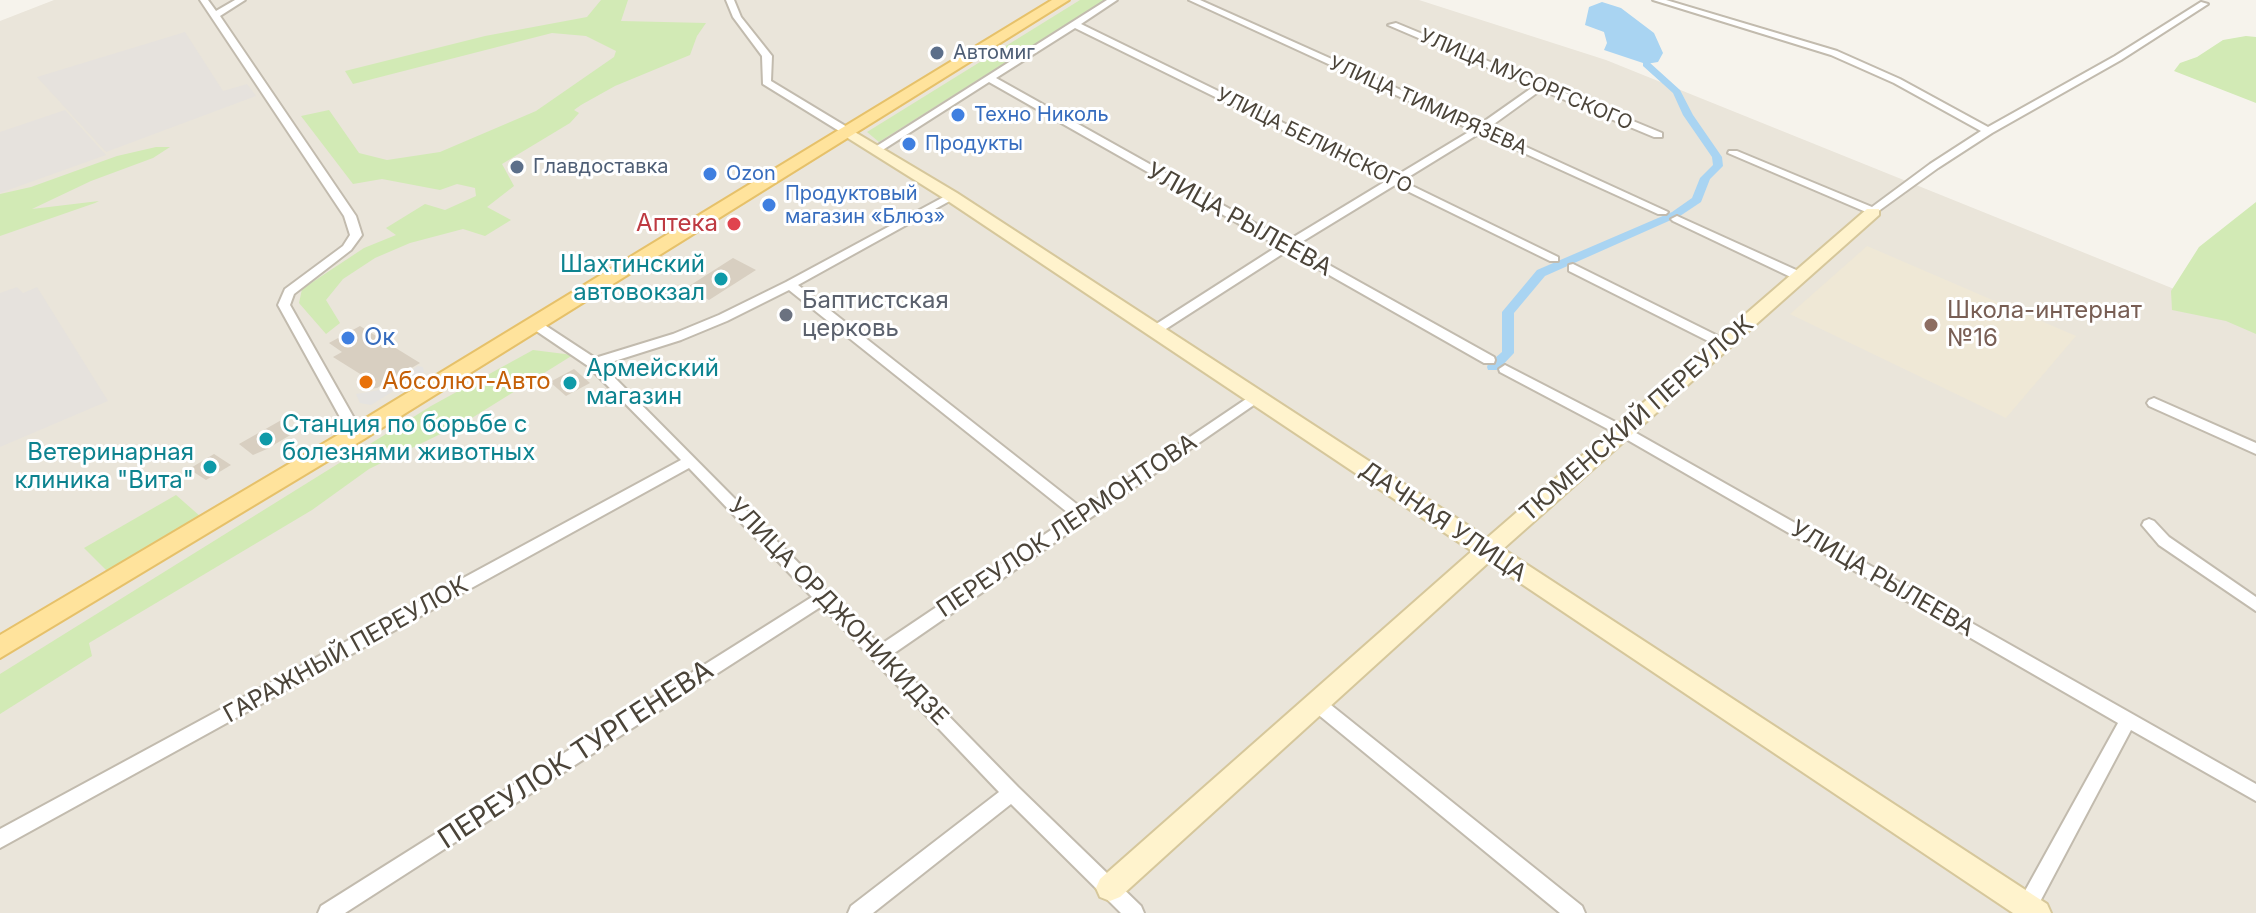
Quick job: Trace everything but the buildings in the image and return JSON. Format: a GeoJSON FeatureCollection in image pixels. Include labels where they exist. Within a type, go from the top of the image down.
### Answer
{"type":"FeatureCollection","features":[{"type":"Feature","properties":{"kind":"main road"},"geometry":{"type":"LineString","coordinates":[[0,648],[356,434],[1062,0]]}},
{"type":"Feature","properties":{"kind":"street"},"geometry":{"type":"LineString","coordinates":[[204,0],[350,216],[356,235],[347,248],[289,292],[284,305],[356,434]]}},
{"type":"Feature","properties":{"kind":"street"},"geometry":{"type":"LineString","coordinates":[[215,15],[241,0]]}},
{"type":"Feature","properties":{"kind":"street"},"geometry":{"type":"LineString","coordinates":[[730,0],[737,17],[767,56],[766,82],[848,132]]}},
{"type":"Feature","properties":{"kind":"street"},"geometry":{"type":"LineString","coordinates":[[877,149],[1113,0]]}},
{"type":"Feature","properties":{"kind":"street","name":"УЛИЦА ТИМИРЯЗЕВА"},"geometry":{"type":"LineString","coordinates":[[1193,0],[1662,212]]}},
{"type":"Feature","properties":{"kind":"street"},"geometry":{"type":"LineString","coordinates":[[1657,0],[1834,53],[1897,81],[1988,131]]}},
{"type":"Feature","properties":{"kind":"street","name":"ТЮМЕНСКИЙ ПЕРЕУЛОК"},"geometry":{"type":"LineString","coordinates":[[1110,888],[1486,550],[1873,212],[1934,166],[1988,131],[2118,58],[2204,4]]}},
{"type":"Feature","properties":{"kind":"street","name":"УЛИЦА БЕЛИНСКОГО"},"geometry":{"type":"LineString","coordinates":[[1073,24],[1554,259]]}},
{"type":"Feature","properties":{"kind":"street","name":"УЛИЦА МУСОРГСКОГО"},"geometry":{"type":"LineString","coordinates":[[1393,25],[1658,135]]}},
{"type":"Feature","properties":{"kind":"street","name":"УЛИЦА РЫЛЕЕВА"},"geometry":{"type":"LineString","coordinates":[[990,79],[1489,360]]}},
{"type":"Feature","properties":{"kind":"street"},"geometry":{"type":"LineString","coordinates":[[1154,331],[1285,247],[1480,129],[1542,85]]}},
{"type":"Feature","properties":{"kind":"street","name":"ДАЧНАЯ УЛИЦА"},"geometry":{"type":"LineString","coordinates":[[848,132],[951,196],[2032,910]]}},
{"type":"Feature","properties":{"kind":"street"},"geometry":{"type":"LineString","coordinates":[[1733,153],[1873,212]]}},
{"type":"Feature","properties":{"kind":"street"},"geometry":{"type":"LineString","coordinates":[[593,363],[677,337],[790,285],[951,196]]}},
{"type":"Feature","properties":{"kind":"street"},"geometry":{"type":"LineString","coordinates":[[1677,219],[1801,277]]}},
{"type":"Feature","properties":{"kind":"street"},"geometry":{"type":"LineString","coordinates":[[1573,268],[1724,344]]}},
{"type":"Feature","properties":{"kind":"street"},"geometry":{"type":"LineString","coordinates":[[790,285],[1082,516]]}},
{"type":"Feature","properties":{"kind":"street","name":"УЛИЦА ОРДЖОНИКИДЗЕ"},"geometry":{"type":"LineString","coordinates":[[533,323],[593,363],[1012,793],[1134,913]]}},
{"type":"Feature","properties":{"kind":"street","name":"УЛИЦА РЫЛЕЕВА"},"geometry":{"type":"LineString","coordinates":[[1505,369],[1624,432],[2256,793]]}},
{"type":"Feature","properties":{"kind":"street","name":"ПЕРЕУЛОК ЛЕРМОНТОВА"},"geometry":{"type":"LineString","coordinates":[[878,655],[1257,398]]}},
{"type":"Feature","properties":{"kind":"street"},"geometry":{"type":"LineString","coordinates":[[2154,403],[2256,449]]}},
{"type":"Feature","properties":{"kind":"street","name":"ГАРАЖНЫЙ ПЕРЕУЛОК"},"geometry":{"type":"LineString","coordinates":[[0,839],[691,461]]}},
{"type":"Feature","properties":{"kind":"street"},"geometry":{"type":"LineString","coordinates":[[2149,525],[2164,541],[2256,605]]}},
{"type":"Feature","properties":{"kind":"street","name":"ПЕРЕУЛОК ТУРГЕНЕВА"},"geometry":{"type":"LineString","coordinates":[[328,913],[824,597]]}},
{"type":"Feature","properties":{"kind":"street"},"geometry":{"type":"LineString","coordinates":[[1315,702],[1575,913]]}},
{"type":"Feature","properties":{"kind":"street"},"geometry":{"type":"LineString","coordinates":[[2032,910],[2128,720]]}},
{"type":"Feature","properties":{"kind":"street"},"geometry":{"type":"LineString","coordinates":[[858,913],[1012,793]]}},
{"type":"Feature","properties":{"kind":"shaded area"},"geometry":{"type":"Polygon","coordinates":[[[54,0],[1419,0],[1606,60],[2256,322],[2256,913],[0,913],[0,21],[54,0]]]}},
{"type":"Feature","properties":{"kind":"shaded area"},"geometry":{"type":"Polygon","coordinates":[[[185,32],[223,91],[247,84],[256,96],[106,152],[37,77],[185,32]]]}},
{"type":"Feature","properties":{"kind":"shaded area"},"geometry":{"type":"Polygon","coordinates":[[[65,110],[106,155],[0,193],[0,132],[65,110]]]}},
{"type":"Feature","properties":{"kind":"shaded area","name":"Школа-интернат №16"},"geometry":{"type":"Polygon","coordinates":[[[1867,246],[2076,336],[2006,418],[1790,314],[1867,246]]]}},
{"type":"Feature","properties":{"kind":"shaded area"},"geometry":{"type":"Polygon","coordinates":[[[17,287],[23,293],[37,287],[108,401],[0,447],[0,293],[17,287]]]}},
{"type":"Feature","properties":{"kind":"shaded area"},"geometry":{"type":"Polygon","coordinates":[[[418,366],[423,367],[424,372],[371,405],[360,403],[356,394],[379,390],[418,366]]]}},
{"type":"Feature","properties":{"kind":"green space"},"geometry":{"type":"Polygon","coordinates":[[[601,0],[628,0],[621,21],[706,23],[690,55],[615,86],[581,105],[574,110],[579,113],[570,123],[502,164],[514,186],[487,207],[511,220],[485,236],[463,229],[410,243],[375,258],[343,279],[326,300],[340,323],[326,334],[299,303],[302,289],[364,248],[396,235],[386,228],[425,204],[445,210],[476,196],[475,188],[457,184],[440,190],[382,179],[353,184],[301,116],[329,110],[359,153],[387,160],[440,152],[536,111],[614,57],[616,51],[586,36],[552,33],[353,84],[345,71],[485,36],[587,17],[601,0]]]}},
{"type":"Feature","properties":{"kind":"green space"},"geometry":{"type":"Polygon","coordinates":[[[1080,0],[1105,0],[879,142],[867,132],[1080,0]]]}},
{"type":"Feature","properties":{"kind":"green space"},"geometry":{"type":"Polygon","coordinates":[[[2256,37],[2256,103],[2174,71],[2180,63],[2197,57],[2223,40],[2256,37]]]}},
{"type":"Feature","properties":{"kind":"green space"},"geometry":{"type":"Polygon","coordinates":[[[170,147],[153,158],[91,181],[32,209],[99,201],[0,236],[0,194],[31,187],[117,156],[170,147]]]}},
{"type":"Feature","properties":{"kind":"green space"},"geometry":{"type":"Polygon","coordinates":[[[2256,202],[2256,334],[2226,321],[2172,310],[2171,291],[2199,247],[2256,202]]]}},
{"type":"Feature","properties":{"kind":"green space"},"geometry":{"type":"Polygon","coordinates":[[[533,350],[573,355],[467,421],[369,469],[312,510],[89,643],[92,656],[0,714],[0,674],[431,406],[533,350]]]}},
{"type":"Feature","properties":{"kind":"green space"},"geometry":{"type":"Polygon","coordinates":[[[176,495],[201,517],[108,572],[84,548],[176,495]]]}},
{"type":"Feature","properties":{"kind":"water"},"geometry":{"type":"Polygon","coordinates":[[[1602,2],[1621,8],[1654,33],[1663,53],[1658,62],[1646,64],[1604,50],[1607,43],[1604,32],[1585,25],[1589,7],[1602,2]]]}},
{"type":"Feature","properties":{"kind":"waterway"},"geometry":{"type":"LineString","coordinates":[[1493,367],[1508,353],[1508,312],[1541,273],[1676,214],[1697,200],[1705,178],[1718,166],[1717,157],[1688,115],[1677,92],[1646,64]]}},
{"type":"Feature","properties":{"kind":"place","name":"Автомиг"},"geometry":{"type":"Point","coordinates":[937,53]}},
{"type":"Feature","properties":{"kind":"place","name":"Техно Николь"},"geometry":{"type":"Point","coordinates":[958,115]}},
{"type":"Feature","properties":{"kind":"place","name":"Продукты"},"geometry":{"type":"Point","coordinates":[909,144]}},
{"type":"Feature","properties":{"kind":"place","name":"Главдоставка"},"geometry":{"type":"Point","coordinates":[517,167]}},
{"type":"Feature","properties":{"kind":"place","name":"Ozon"},"geometry":{"type":"Point","coordinates":[710,174]}},
{"type":"Feature","properties":{"kind":"place","name":"Продуктовый магазин «Блюз»"},"geometry":{"type":"Point","coordinates":[769,205]}},
{"type":"Feature","properties":{"kind":"place","name":"Аптека"},"geometry":{"type":"Point","coordinates":[734,224]}},
{"type":"Feature","properties":{"kind":"place","name":"Шахтинский автовокзал"},"geometry":{"type":"Point","coordinates":[721,279]}},
{"type":"Feature","properties":{"kind":"place","name":"Баптистская церковь"},"geometry":{"type":"Point","coordinates":[786,315]}},
{"type":"Feature","properties":{"kind":"place","name":"Школа-интернат №16"},"geometry":{"type":"Point","coordinates":[1931,325]}},
{"type":"Feature","properties":{"kind":"place","name":"Ок"},"geometry":{"type":"Point","coordinates":[348,338]}},
{"type":"Feature","properties":{"kind":"place","name":"Абсолют-Авто"},"geometry":{"type":"Point","coordinates":[366,382]}},
{"type":"Feature","properties":{"kind":"place","name":"Армейский магазин"},"geometry":{"type":"Point","coordinates":[570,383]}},
{"type":"Feature","properties":{"kind":"place","name":"Станция по борьбе с болезнями животных"},"geometry":{"type":"Point","coordinates":[266,439]}},
{"type":"Feature","properties":{"kind":"place","name":"Ветеринарная клиника \"Вита\""},"geometry":{"type":"Point","coordinates":[210,467]}}]}
